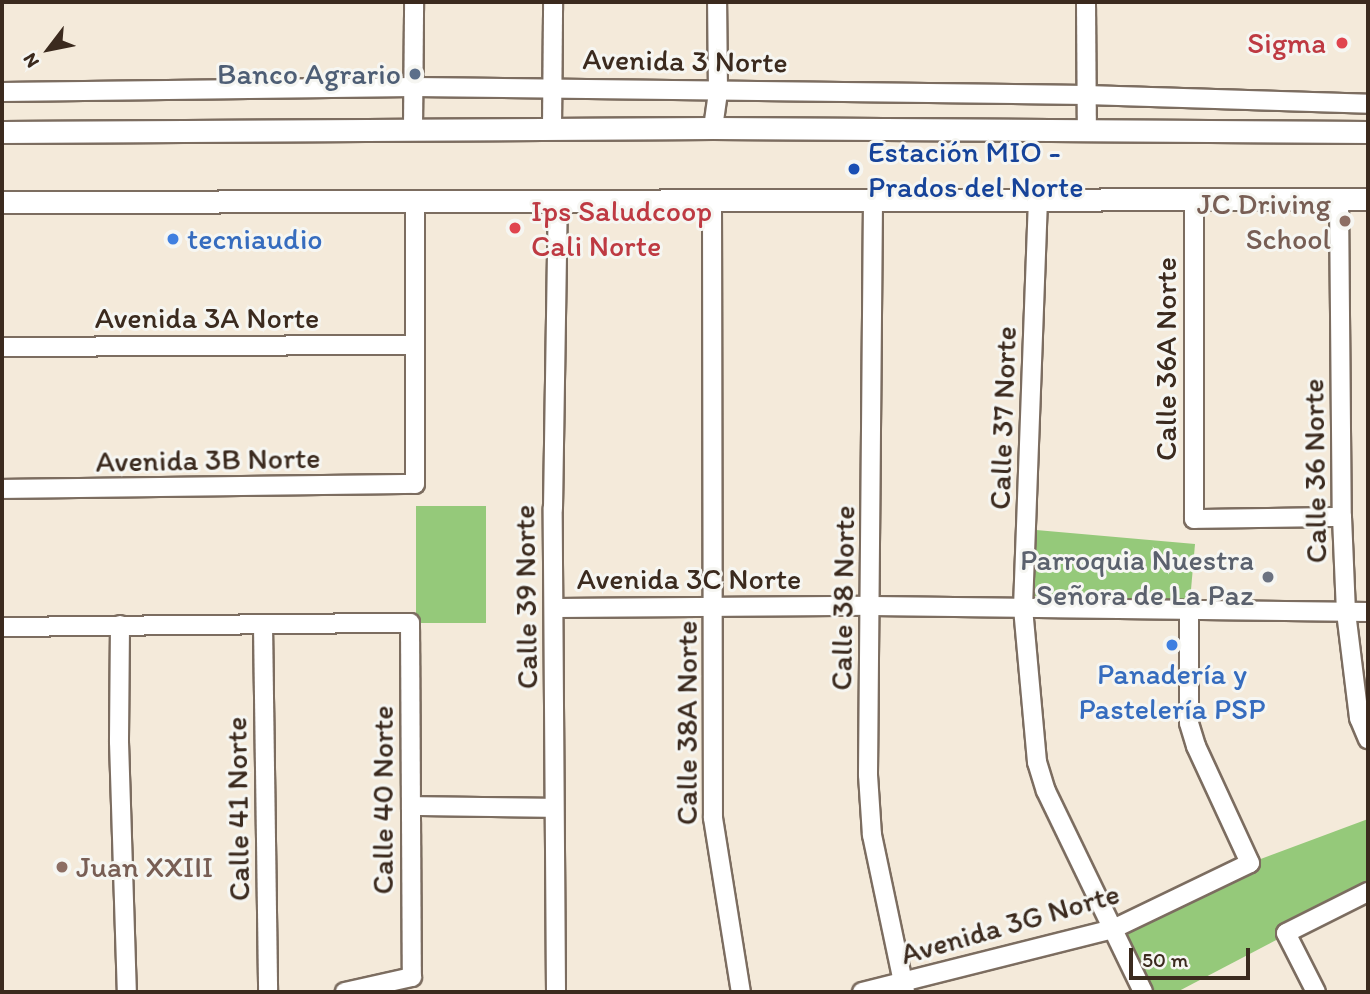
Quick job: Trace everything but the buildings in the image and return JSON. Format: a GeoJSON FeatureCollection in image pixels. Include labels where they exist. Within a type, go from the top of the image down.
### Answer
{"type":"FeatureCollection","features":[{"type":"Feature","properties":{"kind":"main road"},"geometry":{"type":"LineString","coordinates":[[2,132],[713,128],[1368,132]]}},
{"type":"Feature","properties":{"kind":"main road"},"geometry":{"type":"LineString","coordinates":[[2,202],[1368,199]]}},
{"type":"Feature","properties":{"kind":"street"},"geometry":{"type":"LineString","coordinates":[[413,129],[414,2]]}},
{"type":"Feature","properties":{"kind":"street"},"geometry":{"type":"LineString","coordinates":[[552,129],[553,2]]}},
{"type":"Feature","properties":{"kind":"street"},"geometry":{"type":"LineString","coordinates":[[713,128],[718,91],[717,2]]}},
{"type":"Feature","properties":{"kind":"street"},"geometry":{"type":"LineString","coordinates":[[1086,2],[1087,131]]}},
{"type":"Feature","properties":{"kind":"street","name":"Avenida 3 Norte"},"geometry":{"type":"LineString","coordinates":[[2,92],[414,86],[1087,95],[1368,104]]}},
{"type":"Feature","properties":{"kind":"street","name":"Calle 37 Norte"},"geometry":{"type":"LineString","coordinates":[[1038,199],[1023,608],[1037,762],[1046,791],[1143,992]]}},
{"type":"Feature","properties":{"kind":"street","name":"Calle 36A Norte"},"geometry":{"type":"LineString","coordinates":[[1194,199],[1194,519],[1342,517]]}},
{"type":"Feature","properties":{"kind":"street","name":"Calle 36 Norte"},"geometry":{"type":"LineString","coordinates":[[1339,199],[1342,517],[1346,612],[1359,718],[1368,739]]}},
{"type":"Feature","properties":{"kind":"street","name":"Calle 38A Norte"},"geometry":{"type":"LineString","coordinates":[[712,200],[713,818],[741,992]]}},
{"type":"Feature","properties":{"kind":"street","name":"Calle 39 Norte"},"geometry":{"type":"LineString","coordinates":[[556,992],[556,608],[552,508],[558,201]]}},
{"type":"Feature","properties":{"kind":"street","name":"Calle 38 Norte"},"geometry":{"type":"LineString","coordinates":[[873,201],[872,606],[868,775],[872,835],[904,988]]}},
{"type":"Feature","properties":{"kind":"street"},"geometry":{"type":"LineString","coordinates":[[414,345],[415,202]]}},
{"type":"Feature","properties":{"kind":"street","name":"Avenida 3A Norte"},"geometry":{"type":"LineString","coordinates":[[2,347],[414,345]]}},
{"type":"Feature","properties":{"kind":"street","name":"Avenida 3B Norte"},"geometry":{"type":"LineString","coordinates":[[2,489],[415,484],[414,345]]}},
{"type":"Feature","properties":{"kind":"street","name":"Avenida 3C Norte"},"geometry":{"type":"LineString","coordinates":[[556,608],[872,606],[1368,611]]}},
{"type":"Feature","properties":{"kind":"street","name":"Avenida 3G Norte"},"geometry":{"type":"LineString","coordinates":[[862,992],[904,988],[1113,929],[1250,863],[1196,746],[1189,723],[1189,610]]}},
{"type":"Feature","properties":{"kind":"street","name":"Calle 40 Norte"},"geometry":{"type":"LineString","coordinates":[[263,625],[410,623],[412,977],[345,992]]}},
{"type":"Feature","properties":{"kind":"street"},"geometry":{"type":"LineString","coordinates":[[120,625],[119,742],[127,992]]}},
{"type":"Feature","properties":{"kind":"street"},"geometry":{"type":"LineString","coordinates":[[2,628],[263,625]]}},
{"type":"Feature","properties":{"kind":"street","name":"Calle 41 Norte"},"geometry":{"type":"LineString","coordinates":[[263,625],[268,992]]}},
{"type":"Feature","properties":{"kind":"street"},"geometry":{"type":"LineString","coordinates":[[411,806],[554,808]]}},
{"type":"Feature","properties":{"kind":"street"},"geometry":{"type":"LineString","coordinates":[[1316,992],[1286,933],[1368,892]]}},
{"type":"Feature","properties":{"kind":"green space"},"geometry":{"type":"Polygon","coordinates":[[[416,506],[486,506],[486,623],[416,623],[416,506]]]}},
{"type":"Feature","properties":{"kind":"green space"},"geometry":{"type":"Polygon","coordinates":[[[1028,529],[1195,544],[1189,610],[1022,595],[1028,529]]]}},
{"type":"Feature","properties":{"kind":"green space"},"geometry":{"type":"Polygon","coordinates":[[[1368,819],[1368,892],[1177,992],[1143,992],[1113,929],[1250,863],[1368,819]]]}},
{"type":"Feature","properties":{"kind":"place","name":"Sigma"},"geometry":{"type":"Point","coordinates":[1342,43]}},
{"type":"Feature","properties":{"kind":"place","name":"Banco Agrario"},"geometry":{"type":"Point","coordinates":[415,74]}},
{"type":"Feature","properties":{"kind":"place","name":"Estación MIO - Prados del Norte"},"geometry":{"type":"Point","coordinates":[854,169]}},
{"type":"Feature","properties":{"kind":"place","name":"JC Driving School"},"geometry":{"type":"Point","coordinates":[1345,221]}},
{"type":"Feature","properties":{"kind":"place","name":"Ips Saludcoop Cali Norte"},"geometry":{"type":"Point","coordinates":[515,228]}},
{"type":"Feature","properties":{"kind":"place","name":"tecniaudio"},"geometry":{"type":"Point","coordinates":[173,239]}},
{"type":"Feature","properties":{"kind":"place","name":"Parroquia Nuestra Señora de La Paz"},"geometry":{"type":"Point","coordinates":[1268,577]}},
{"type":"Feature","properties":{"kind":"place","name":"Panadería y Pastelería PSP"},"geometry":{"type":"Point","coordinates":[1172,645]}},
{"type":"Feature","properties":{"kind":"place","name":"Juan XXIII"},"geometry":{"type":"Point","coordinates":[62,867]}}]}
